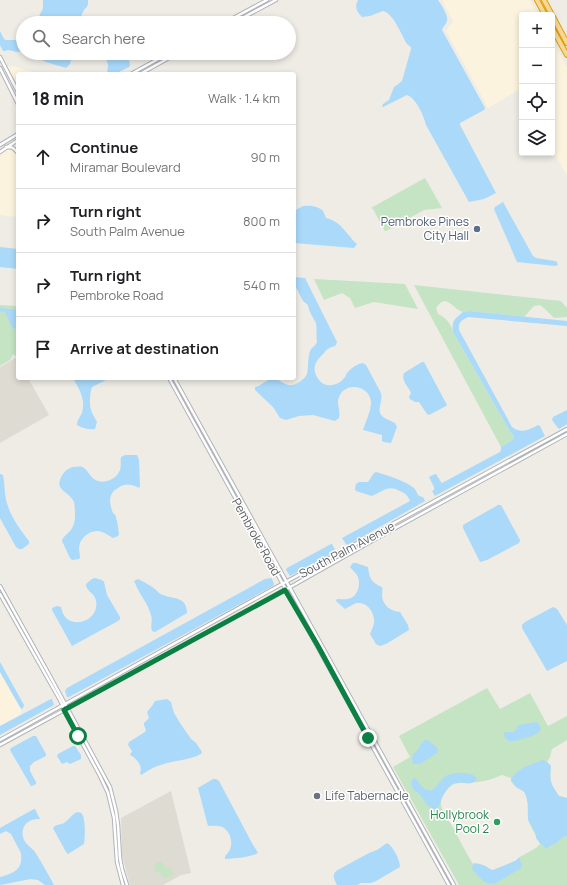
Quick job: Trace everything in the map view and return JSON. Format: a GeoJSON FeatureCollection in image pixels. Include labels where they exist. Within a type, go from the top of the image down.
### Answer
{"type":"FeatureCollection","features":[{"type":"Feature","properties":{"kind":"highway"},"geometry":{"type":"LineString","coordinates":[[537,0],[543,12]]}},
{"type":"Feature","properties":{"kind":"highway"},"geometry":{"type":"LineString","coordinates":[[544,0],[550,12]]}},
{"type":"Feature","properties":{"kind":"highway"},"geometry":{"type":"LineString","coordinates":[[555,21],[567,43]]}},
{"type":"Feature","properties":{"kind":"highway"},"geometry":{"type":"LineString","coordinates":[[555,33],[567,55]]}},
{"type":"Feature","properties":{"kind":"main road"},"geometry":{"type":"LineString","coordinates":[[237,16],[267,0]]}},
{"type":"Feature","properties":{"kind":"main road"},"geometry":{"type":"LineString","coordinates":[[246,16],[276,0]]}},
{"type":"Feature","properties":{"kind":"main road"},"geometry":{"type":"LineString","coordinates":[[0,57],[16,88]]}},
{"type":"Feature","properties":{"kind":"main road"},"geometry":{"type":"LineString","coordinates":[[135,72],[156,60]]}},
{"type":"Feature","properties":{"kind":"main road"},"geometry":{"type":"LineString","coordinates":[[144,72],[165,60]]}},
{"type":"Feature","properties":{"kind":"main road"},"geometry":{"type":"LineString","coordinates":[[0,68],[16,100]]}},
{"type":"Feature","properties":{"kind":"main road"},"geometry":{"type":"LineString","coordinates":[[0,145],[16,135]]}},
{"type":"Feature","properties":{"kind":"main road"},"geometry":{"type":"LineString","coordinates":[[0,152],[16,141]]}},
{"type":"Feature","properties":{"kind":"main road"},"geometry":{"type":"LineString","coordinates":[[6,147],[14,148],[16,151]]}},
{"type":"Feature","properties":{"kind":"main road","name":"Pembroke Road"},"geometry":{"type":"LineString","coordinates":[[170,380],[449,885]]}},
{"type":"Feature","properties":{"kind":"main road","name":"Pembroke Road"},"geometry":{"type":"LineString","coordinates":[[175,380],[454,885]]}},
{"type":"Feature","properties":{"kind":"main road","name":"South Palm Avenue"},"geometry":{"type":"LineString","coordinates":[[0,740],[567,429]]}},
{"type":"Feature","properties":{"kind":"main road","name":"South Palm Avenue"},"geometry":{"type":"LineString","coordinates":[[0,745],[290,588],[379,537],[567,434]]}},
{"type":"Feature","properties":{"kind":"main road"},"geometry":{"type":"LineString","coordinates":[[0,586],[50,676],[65,709],[108,793],[114,818],[117,862],[123,885]]}},
{"type":"Feature","properties":{"kind":"main road"},"geometry":{"type":"LineString","coordinates":[[0,594],[64,705]]}},
{"type":"Feature","properties":{"kind":"main road"},"geometry":{"type":"LineString","coordinates":[[65,709],[110,787],[118,825],[120,858],[127,885]]}},
{"type":"Feature","properties":{"kind":"shaded area"},"geometry":{"type":"Polygon","coordinates":[[[442,0],[530,0],[536,12],[519,12],[519,90],[488,108],[446,31],[453,21],[442,0]]]}},
{"type":"Feature","properties":{"kind":"shaded area"},"geometry":{"type":"Polygon","coordinates":[[[555,45],[567,67],[567,176],[555,154],[555,45]]]}},
{"type":"Feature","properties":{"kind":"shaded area"},"geometry":{"type":"Polygon","coordinates":[[[14,66],[33,72],[16,72],[16,82],[8,67],[14,66]]]}},
{"type":"Feature","properties":{"kind":"shaded area"},"geometry":{"type":"Polygon","coordinates":[[[16,145],[16,217],[0,215],[0,156],[16,145]]]}},
{"type":"Feature","properties":{"kind":"shaded area"},"geometry":{"type":"Polygon","coordinates":[[[16,358],[16,380],[29,380],[49,415],[0,443],[0,367],[16,358]]]}},
{"type":"Feature","properties":{"kind":"shaded area"},"geometry":{"type":"Polygon","coordinates":[[[0,672],[21,709],[21,714],[0,726],[0,672]]]}},
{"type":"Feature","properties":{"kind":"shaded area"},"geometry":{"type":"Polygon","coordinates":[[[171,791],[191,873],[181,875],[163,885],[130,885],[122,855],[121,818],[171,791]]]}},
{"type":"Feature","properties":{"kind":"green space"},"geometry":{"type":"Polygon","coordinates":[[[425,178],[442,208],[424,210],[385,231],[371,208],[425,178]]]}},
{"type":"Feature","properties":{"kind":"green space"},"geometry":{"type":"Polygon","coordinates":[[[314,279],[405,284],[418,309],[374,302],[355,308],[350,298],[342,293],[324,300],[314,279]]]}},
{"type":"Feature","properties":{"kind":"green space"},"geometry":{"type":"Polygon","coordinates":[[[414,285],[561,301],[567,308],[567,317],[554,318],[540,305],[534,306],[524,317],[469,311],[463,312],[446,301],[440,303],[436,308],[438,314],[449,323],[514,436],[514,439],[501,447],[414,285]]]}},
{"type":"Feature","properties":{"kind":"green space"},"geometry":{"type":"Polygon","coordinates":[[[0,305],[16,306],[16,356],[13,354],[10,360],[0,366],[0,305]]]}},
{"type":"Feature","properties":{"kind":"green space"},"geometry":{"type":"Polygon","coordinates":[[[487,688],[500,709],[530,693],[548,726],[567,716],[567,740],[552,749],[547,762],[551,766],[550,776],[554,788],[559,796],[567,798],[567,885],[459,885],[393,767],[410,757],[399,736],[487,688]],[[502,775],[481,782],[456,783],[452,785],[443,795],[441,804],[443,811],[473,864],[481,864],[492,870],[517,860],[540,844],[529,821],[525,793],[513,784],[511,778],[502,775]]]}},
{"type":"Feature","properties":{"kind":"green space"},"geometry":{"type":"Polygon","coordinates":[[[161,861],[166,868],[162,871],[170,867],[174,874],[164,879],[160,872],[157,873],[153,866],[161,861]]]}},
{"type":"Feature","properties":{"kind":"water"},"geometry":{"type":"Polygon","coordinates":[[[43,0],[88,0],[87,6],[81,16],[39,16],[43,8],[43,0]]]}},
{"type":"Feature","properties":{"kind":"water"},"geometry":{"type":"Polygon","coordinates":[[[358,0],[438,0],[447,17],[447,22],[442,30],[485,108],[484,110],[460,123],[460,125],[496,193],[484,199],[469,202],[426,125],[419,108],[410,97],[407,95],[383,107],[382,106],[389,100],[394,87],[402,81],[411,47],[407,44],[394,20],[387,13],[383,11],[370,16],[362,17],[356,5],[358,0]]]}},
{"type":"Feature","properties":{"kind":"water"},"geometry":{"type":"Polygon","coordinates":[[[0,31],[4,39],[16,40],[16,52],[8,50],[3,51],[0,45],[0,31]]]}},
{"type":"Feature","properties":{"kind":"water"},"geometry":{"type":"Polygon","coordinates":[[[41,60],[71,60],[70,64],[66,68],[41,60]]]}},
{"type":"Feature","properties":{"kind":"water"},"geometry":{"type":"Polygon","coordinates":[[[107,60],[129,60],[130,66],[119,72],[107,72],[107,60]]]}},
{"type":"Feature","properties":{"kind":"water"},"geometry":{"type":"Polygon","coordinates":[[[503,202],[533,256],[536,258],[555,261],[558,265],[555,266],[517,262],[494,209],[503,202]]]}},
{"type":"Feature","properties":{"kind":"water"},"geometry":{"type":"Polygon","coordinates":[[[303,206],[314,206],[321,209],[326,218],[340,225],[357,244],[354,248],[296,243],[296,210],[303,206]]]}},
{"type":"Feature","properties":{"kind":"water"},"geometry":{"type":"Polygon","coordinates":[[[0,247],[16,249],[16,269],[0,267],[0,247]]]}},
{"type":"Feature","properties":{"kind":"water"},"geometry":{"type":"Polygon","coordinates":[[[296,277],[305,278],[337,342],[335,346],[326,350],[315,365],[315,371],[320,382],[334,385],[339,383],[354,366],[363,363],[366,365],[381,393],[379,410],[381,415],[395,423],[397,427],[391,443],[382,441],[382,435],[363,430],[371,402],[370,396],[362,389],[357,387],[351,387],[342,392],[338,400],[339,418],[335,421],[313,415],[299,416],[286,420],[280,418],[273,407],[255,390],[255,387],[270,380],[279,380],[288,385],[296,384],[307,374],[310,352],[317,342],[316,323],[308,305],[303,301],[297,289],[296,277]]]}},
{"type":"Feature","properties":{"kind":"water"},"geometry":{"type":"Polygon","coordinates":[[[0,308],[16,310],[16,330],[11,326],[6,313],[0,311],[0,308]]]}},
{"type":"Feature","properties":{"kind":"water"},"geometry":{"type":"Polygon","coordinates":[[[469,311],[567,321],[567,326],[468,317],[461,322],[459,325],[459,330],[512,427],[522,431],[538,425],[545,436],[435,496],[432,491],[434,490],[434,487],[429,477],[436,474],[442,483],[500,452],[501,447],[514,439],[514,436],[453,332],[454,320],[463,312],[469,311]]]}},
{"type":"Feature","properties":{"kind":"water"},"geometry":{"type":"Polygon","coordinates":[[[424,362],[447,405],[429,415],[419,402],[415,402],[410,399],[409,397],[411,393],[403,379],[404,373],[424,362]]]}},
{"type":"Feature","properties":{"kind":"water"},"geometry":{"type":"Polygon","coordinates":[[[74,380],[106,380],[92,387],[90,395],[91,412],[97,422],[95,429],[77,425],[83,408],[78,386],[74,380]]]}},
{"type":"Feature","properties":{"kind":"water"},"geometry":{"type":"Polygon","coordinates":[[[567,410],[567,424],[559,429],[552,420],[553,417],[567,410]]]}},
{"type":"Feature","properties":{"kind":"water"},"geometry":{"type":"Polygon","coordinates":[[[125,455],[137,455],[139,460],[140,486],[139,488],[131,485],[124,485],[112,493],[110,499],[113,513],[116,516],[118,524],[118,536],[113,538],[98,531],[91,532],[83,538],[79,545],[80,558],[72,560],[62,541],[74,525],[74,502],[72,498],[60,487],[59,484],[63,474],[68,469],[73,467],[81,467],[85,468],[97,481],[107,481],[115,477],[118,473],[121,457],[125,455]]]}},
{"type":"Feature","properties":{"kind":"water"},"geometry":{"type":"Polygon","coordinates":[[[376,472],[396,478],[410,485],[415,489],[419,496],[423,497],[425,501],[348,545],[342,538],[410,501],[408,496],[405,494],[389,488],[372,496],[356,491],[356,484],[359,482],[368,482],[376,472]]]}},
{"type":"Feature","properties":{"kind":"water"},"geometry":{"type":"Polygon","coordinates":[[[0,474],[3,475],[5,497],[12,517],[29,541],[29,544],[22,549],[16,547],[0,518],[0,474]]]}},
{"type":"Feature","properties":{"kind":"water"},"geometry":{"type":"Polygon","coordinates":[[[498,505],[501,505],[520,540],[519,543],[487,560],[480,562],[463,528],[463,525],[498,505]]]}},
{"type":"Feature","properties":{"kind":"water"},"geometry":{"type":"Polygon","coordinates":[[[331,544],[335,552],[290,576],[286,570],[287,568],[331,544]]]}},
{"type":"Feature","properties":{"kind":"water"},"geometry":{"type":"Polygon","coordinates":[[[353,563],[368,567],[371,579],[375,584],[382,587],[384,603],[391,609],[400,612],[408,625],[409,630],[386,644],[380,646],[376,644],[370,634],[374,621],[372,613],[366,605],[357,603],[345,609],[336,601],[337,599],[351,598],[356,594],[359,584],[356,574],[350,567],[353,563]]]}},
{"type":"Feature","properties":{"kind":"water"},"geometry":{"type":"Polygon","coordinates":[[[95,578],[104,582],[107,595],[120,619],[72,646],[52,608],[57,606],[61,607],[64,616],[70,621],[79,622],[88,619],[94,613],[96,608],[96,599],[86,584],[95,578]]]}},
{"type":"Feature","properties":{"kind":"water"},"geometry":{"type":"Polygon","coordinates":[[[271,578],[274,584],[273,586],[67,697],[65,691],[67,688],[265,579],[271,578]]]}},
{"type":"Feature","properties":{"kind":"water"},"geometry":{"type":"Polygon","coordinates":[[[138,579],[163,595],[181,600],[186,607],[187,613],[155,632],[152,631],[152,617],[150,611],[134,581],[138,579]]]}},
{"type":"Feature","properties":{"kind":"water"},"geometry":{"type":"Polygon","coordinates":[[[553,607],[557,609],[567,625],[567,661],[547,671],[522,628],[522,625],[553,607]]]}},
{"type":"Feature","properties":{"kind":"water"},"geometry":{"type":"Polygon","coordinates":[[[0,662],[24,705],[21,709],[0,672],[0,662]]]}},
{"type":"Feature","properties":{"kind":"water"},"geometry":{"type":"Polygon","coordinates":[[[51,699],[54,705],[0,735],[0,726],[51,699]]]}},
{"type":"Feature","properties":{"kind":"water"},"geometry":{"type":"Polygon","coordinates":[[[167,699],[171,702],[174,713],[180,723],[202,752],[201,754],[191,758],[158,766],[141,775],[140,765],[135,758],[130,755],[132,751],[128,745],[129,742],[145,732],[146,730],[144,723],[149,718],[147,712],[155,701],[167,699]]]}},
{"type":"Feature","properties":{"kind":"water"},"geometry":{"type":"Polygon","coordinates":[[[537,722],[541,730],[529,737],[509,741],[505,737],[504,733],[514,732],[519,725],[537,722]]]}},
{"type":"Feature","properties":{"kind":"water"},"geometry":{"type":"Polygon","coordinates":[[[33,736],[36,736],[46,756],[34,762],[30,766],[30,771],[36,782],[36,784],[31,786],[10,750],[33,736]]]}},
{"type":"Feature","properties":{"kind":"water"},"geometry":{"type":"Polygon","coordinates":[[[425,740],[428,740],[438,749],[437,753],[420,764],[413,764],[413,754],[419,749],[420,745],[425,740]]]}},
{"type":"Feature","properties":{"kind":"water"},"geometry":{"type":"Polygon","coordinates":[[[75,746],[81,755],[81,759],[70,764],[67,762],[62,764],[57,756],[58,754],[75,746]]]}},
{"type":"Feature","properties":{"kind":"water"},"geometry":{"type":"Polygon","coordinates":[[[543,760],[551,766],[550,775],[552,785],[556,792],[559,796],[567,798],[567,836],[564,836],[547,849],[536,838],[536,834],[528,820],[528,803],[525,793],[516,787],[511,780],[519,770],[543,760]]]}},
{"type":"Feature","properties":{"kind":"water"},"geometry":{"type":"Polygon","coordinates":[[[456,773],[470,774],[477,779],[471,783],[456,783],[452,785],[446,791],[439,806],[435,809],[428,805],[413,789],[411,782],[414,778],[425,789],[433,790],[445,776],[456,773]]]}},
{"type":"Feature","properties":{"kind":"water"},"geometry":{"type":"Polygon","coordinates":[[[213,779],[219,781],[258,853],[245,857],[225,859],[225,856],[230,850],[231,838],[224,828],[218,826],[208,826],[198,788],[213,779]]]}},
{"type":"Feature","properties":{"kind":"water"},"geometry":{"type":"Polygon","coordinates":[[[34,809],[40,819],[31,820],[26,824],[22,832],[23,838],[43,864],[54,885],[45,885],[38,880],[31,879],[0,885],[0,877],[13,872],[19,867],[21,863],[21,853],[11,834],[6,831],[0,834],[0,828],[34,809]]]}},
{"type":"Feature","properties":{"kind":"water"},"geometry":{"type":"Polygon","coordinates":[[[77,812],[81,813],[84,818],[84,844],[68,854],[53,828],[64,823],[77,812]]]}},
{"type":"Feature","properties":{"kind":"water"},"geometry":{"type":"Polygon","coordinates":[[[387,843],[392,847],[396,854],[400,867],[371,883],[337,885],[334,878],[336,871],[377,850],[387,843]]]}},
{"type":"Feature","properties":{"kind":"water"},"geometry":{"type":"Polygon","coordinates":[[[518,858],[522,865],[521,868],[496,883],[489,884],[485,882],[472,869],[473,864],[478,864],[494,870],[517,860],[518,858]]]}},
{"type":"Feature","properties":{"kind":"place","name":"Pembroke Pines City Hall"},"geometry":{"type":"Point","coordinates":[477,229]}},
{"type":"Feature","properties":{"kind":"place","name":"Life Tabernacle"},"geometry":{"type":"Point","coordinates":[317,796]}},
{"type":"Feature","properties":{"kind":"place","name":"Hollybrook Pool 2"},"geometry":{"type":"Point","coordinates":[497,822]}},
{"type":"Feature","properties":{"kind":"route"},"geometry":{"type":"LineString","coordinates":[[78,736],[64,710],[285,590],[318,646],[368,738]]}}]}
